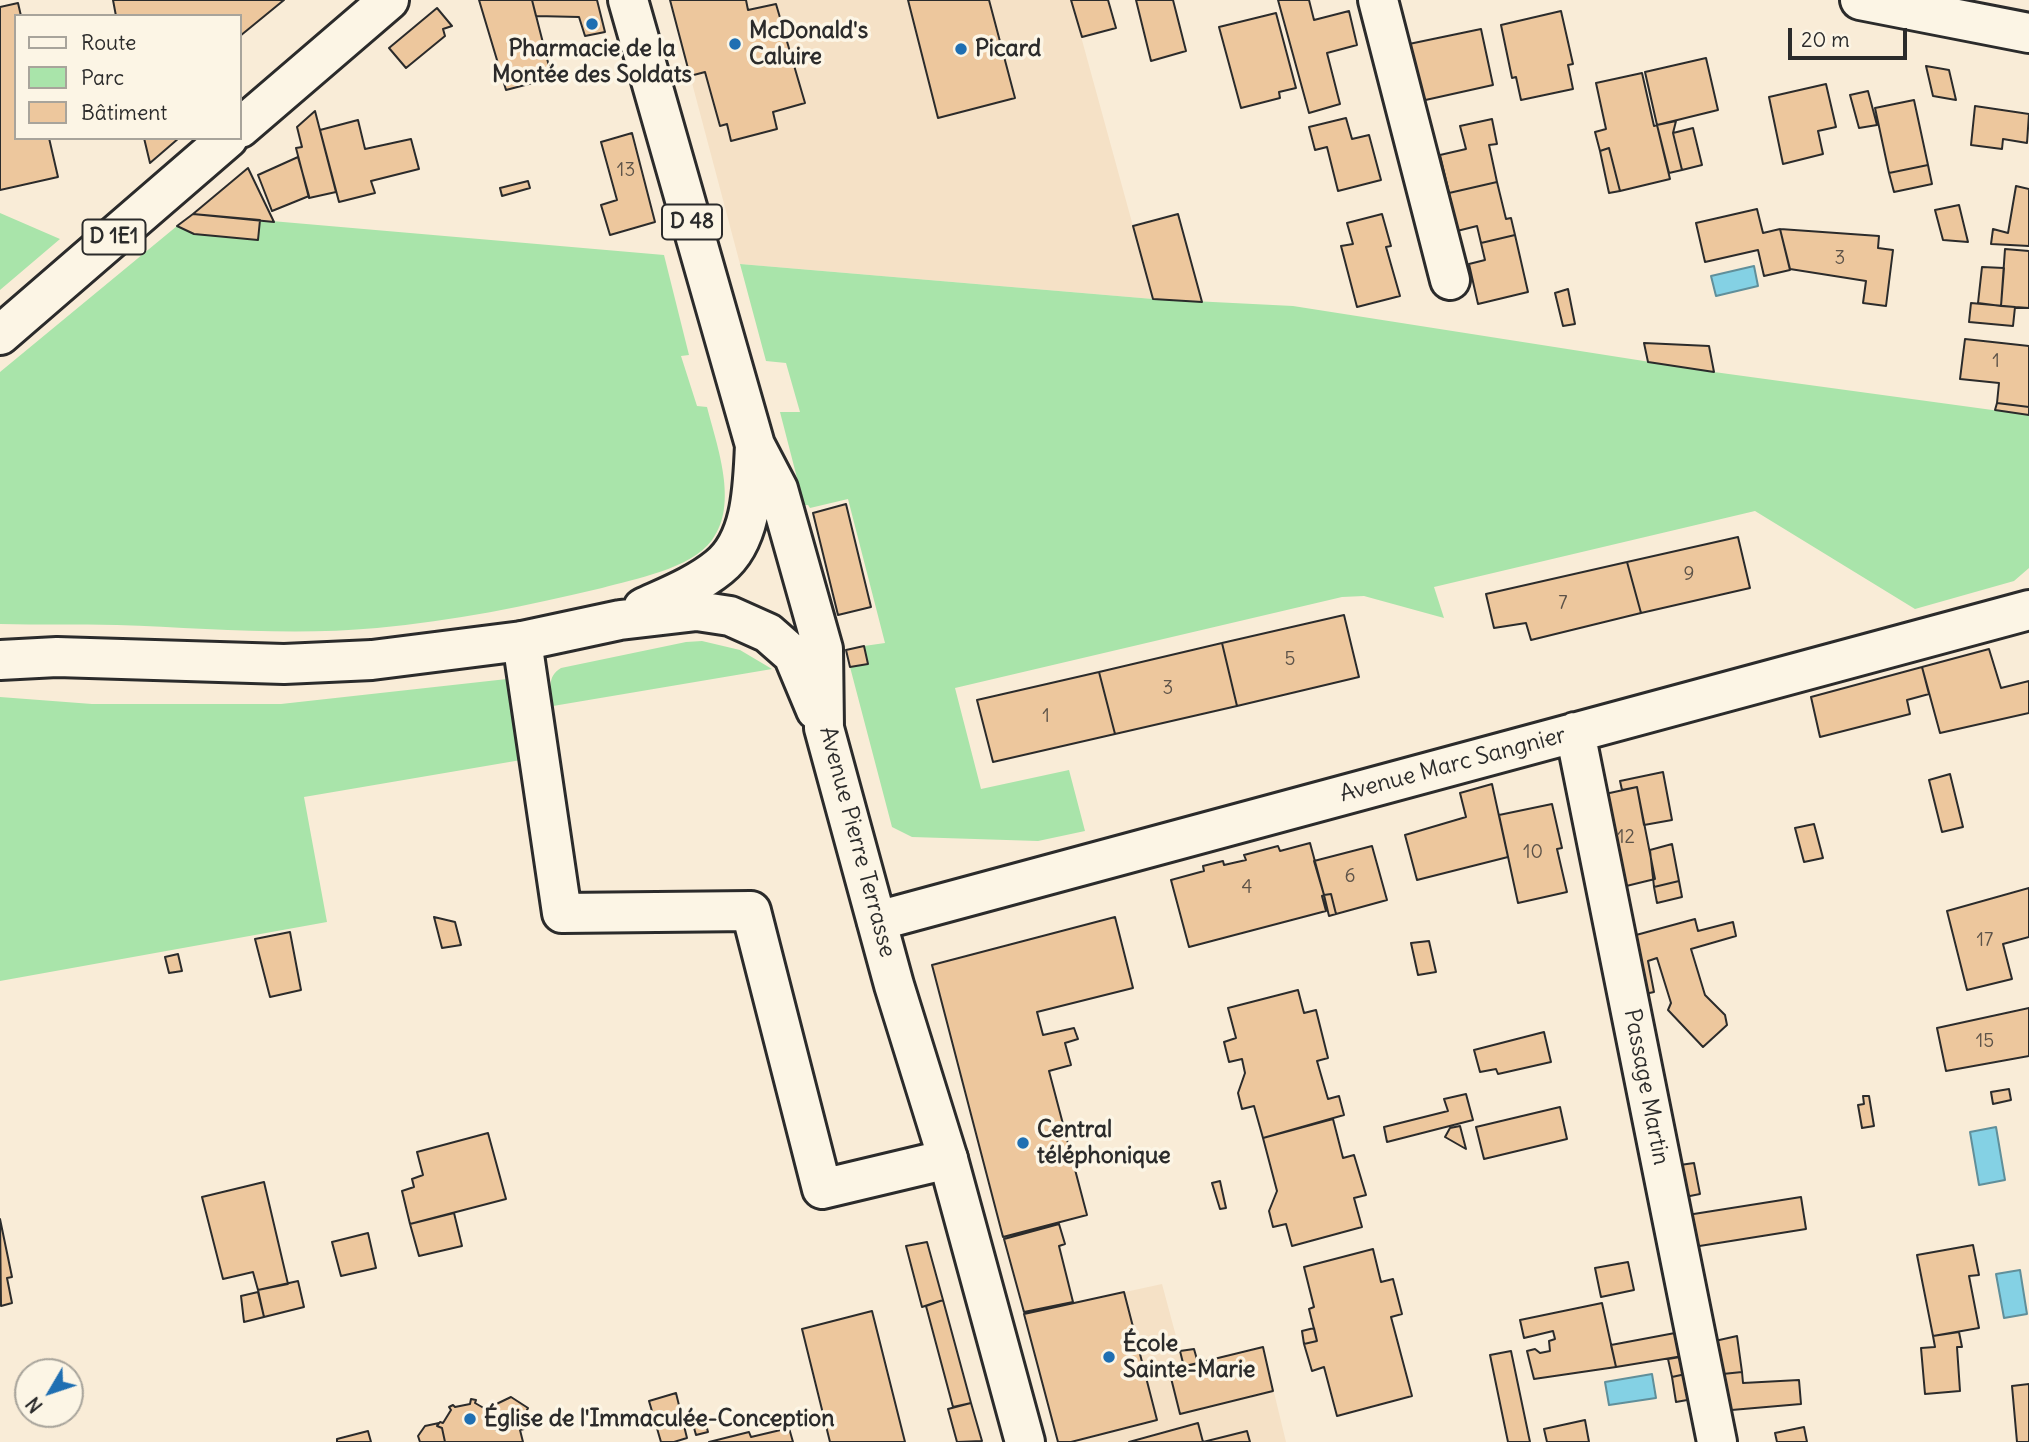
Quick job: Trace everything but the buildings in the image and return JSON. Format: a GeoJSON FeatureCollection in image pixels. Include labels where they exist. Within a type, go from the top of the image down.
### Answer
{"type":"FeatureCollection","features":[{"type":"Feature","properties":{"kind":"main road"},"geometry":{"type":"LineString","coordinates":[[242,126],[389,0]]}},
{"type":"Feature","properties":{"kind":"main road","name":"Avenue Pierre Terrasse"},"geometry":{"type":"LineString","coordinates":[[628,0],[755,444],[778,489],[823,649],[824,727],[877,921],[948,1158],[1025,1442]]}},
{"type":"Feature","properties":{"kind":"main road"},"geometry":{"type":"LineString","coordinates":[[1378,0],[1450,280]]}},
{"type":"Feature","properties":{"kind":"main road"},"geometry":{"type":"LineString","coordinates":[[1860,0],[2029,33]]}},
{"type":"Feature","properties":{"kind":"main road","name":"D 1E1"},"geometry":{"type":"LineString","coordinates":[[0,335],[226,140]]}},
{"type":"Feature","properties":{"kind":"main road"},"geometry":{"type":"LineString","coordinates":[[620,620],[687,587],[721,566],[743,535],[752,495],[755,444]]}},
{"type":"Feature","properties":{"kind":"main road","name":"Avenue Marc Sangnier"},"geometry":{"type":"LineString","coordinates":[[877,921],[2029,610]]}},
{"type":"Feature","properties":{"kind":"main road"},"geometry":{"type":"LineString","coordinates":[[0,660],[57,657],[284,664],[372,660],[522,642],[620,620],[697,611],[730,616],[768,633],[793,654],[824,727]]}},
{"type":"Feature","properties":{"kind":"main road"},"geometry":{"type":"LineString","coordinates":[[522,642],[562,913],[751,911],[822,1189],[948,1158]]}},
{"type":"Feature","properties":{"kind":"main road"},"geometry":{"type":"LineString","coordinates":[[0,648],[57,657]]}},
{"type":"Feature","properties":{"kind":"main road","name":"Passage Martin"},"geometry":{"type":"LineString","coordinates":[[1574,732],[1717,1442]]}},
{"type":"Feature","properties":{"kind":"shaded area"},"geometry":{"type":"Polygon","coordinates":[[[670,0],[1071,0],[1153,299],[740,264],[670,0]]]}},
{"type":"Feature","properties":{"kind":"shaded area","name":"École Sainte-Marie"},"geometry":{"type":"Polygon","coordinates":[[[1162,1284],[1184,1366],[1263,1347],[1286,1442],[1058,1442],[1024,1314],[1162,1284]]]}},
{"type":"Feature","properties":{"kind":"green space"},"geometry":{"type":"Polygon","coordinates":[[[0,213],[60,239],[0,290],[0,213]]]}},
{"type":"Feature","properties":{"kind":"green space"},"geometry":{"type":"Polygon","coordinates":[[[260,220],[664,255],[689,355],[681,356],[697,406],[707,407],[720,457],[725,492],[724,510],[720,526],[712,540],[703,550],[676,566],[645,577],[518,607],[405,625],[279,631],[0,624],[0,372],[177,226],[194,234],[260,220]]]}},
{"type":"Feature","properties":{"kind":"green space"},"geometry":{"type":"Polygon","coordinates":[[[740,264],[1153,299],[1293,306],[1714,372],[2029,415],[2029,568],[2014,581],[1915,609],[1755,511],[1434,587],[1444,618],[1364,596],[1342,597],[955,688],[981,789],[1069,770],[1085,831],[1038,841],[912,837],[892,827],[850,667],[868,664],[864,646],[885,643],[848,499],[810,508],[804,505],[780,412],[800,412],[786,363],[766,361],[740,264]]]}},
{"type":"Feature","properties":{"kind":"green space"},"geometry":{"type":"Polygon","coordinates":[[[702,641],[740,650],[772,669],[553,706],[551,680],[561,668],[702,641]]]}},
{"type":"Feature","properties":{"kind":"green space"},"geometry":{"type":"Polygon","coordinates":[[[507,679],[515,690],[521,760],[304,797],[327,922],[0,981],[0,697],[92,704],[281,704],[507,679]]]}},
{"type":"Feature","properties":{"kind":"water"},"geometry":{"type":"Polygon","coordinates":[[[1754,266],[1758,286],[1716,296],[1711,276],[1754,266]]]}},
{"type":"Feature","properties":{"kind":"water"},"geometry":{"type":"Polygon","coordinates":[[[1996,1127],[2005,1180],[1979,1185],[1970,1132],[1996,1127]]]}},
{"type":"Feature","properties":{"kind":"water"},"geometry":{"type":"Polygon","coordinates":[[[2020,1270],[2027,1314],[2004,1318],[1996,1274],[2020,1270]]]}},
{"type":"Feature","properties":{"kind":"water"},"geometry":{"type":"Polygon","coordinates":[[[1652,1374],[1656,1398],[1609,1405],[1605,1382],[1652,1374]]]}},
{"type":"Feature","properties":{"kind":"place","name":"Pharmacie de la Montée des Soldats"},"geometry":{"type":"Point","coordinates":[592,24]}},
{"type":"Feature","properties":{"kind":"place","name":"McDonald's Caluire"},"geometry":{"type":"Point","coordinates":[735,44]}},
{"type":"Feature","properties":{"kind":"place","name":"Picard"},"geometry":{"type":"Point","coordinates":[961,49]}},
{"type":"Feature","properties":{"kind":"place","name":"Central téléphonique"},"geometry":{"type":"Point","coordinates":[1023,1143]}},
{"type":"Feature","properties":{"kind":"place","name":"École Sainte-Marie"},"geometry":{"type":"Point","coordinates":[1109,1357]}},
{"type":"Feature","properties":{"kind":"place","name":"Église de l'Immaculée-Conception"},"geometry":{"type":"Point","coordinates":[470,1419]}}]}
